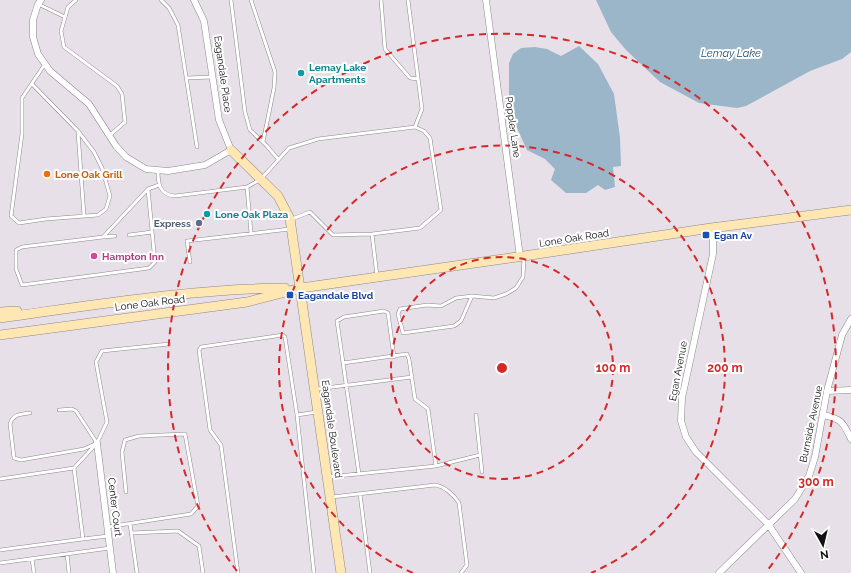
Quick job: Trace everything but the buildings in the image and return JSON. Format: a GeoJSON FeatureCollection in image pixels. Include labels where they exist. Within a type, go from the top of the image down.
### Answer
{"type":"FeatureCollection","features":[{"type":"Feature","properties":{"kind":"main road","name":"Eagandale Place"},"geometry":{"type":"LineString","coordinates":[[232,150],[278,196],[291,224],[301,288]]}},
{"type":"Feature","properties":{"kind":"main road","name":"Lone Oak Road"},"geometry":{"type":"LineString","coordinates":[[0,335],[247,302],[301,288],[522,257],[711,228],[851,210]]}},
{"type":"Feature","properties":{"kind":"main road","name":"Lone Oak Road"},"geometry":{"type":"LineString","coordinates":[[0,318],[242,288],[301,288]]}},
{"type":"Feature","properties":{"kind":"main road","name":"Eagandale Boulevard"},"geometry":{"type":"LineString","coordinates":[[301,288],[340,573]]}},
{"type":"Feature","properties":{"kind":"main road"},"geometry":{"type":"LineString","coordinates":[[0,312],[48,312]]}},
{"type":"Feature","properties":{"kind":"street","name":"Eagandale Place"},"geometry":{"type":"LineString","coordinates":[[194,0],[204,21],[219,120],[232,150]]}},
{"type":"Feature","properties":{"kind":"street","name":"Poppler Lane"},"geometry":{"type":"LineString","coordinates":[[486,0],[522,257]]}},
{"type":"Feature","properties":{"kind":"street"},"geometry":{"type":"LineString","coordinates":[[39,2],[33,20],[33,37],[38,54],[50,71],[89,104],[109,136],[126,157],[146,168],[168,171],[205,165],[232,150]]}},
{"type":"Feature","properties":{"kind":"street","name":"Egan Avenue"},"geometry":{"type":"LineString","coordinates":[[711,228],[713,254],[682,398],[682,421],[686,437],[696,452],[768,524],[801,573]]}},
{"type":"Feature","properties":{"kind":"street","name":"Burnside Avenue"},"geometry":{"type":"LineString","coordinates":[[719,573],[794,499],[809,476],[815,457],[828,391],[842,335],[851,319]]}},
{"type":"Feature","properties":{"kind":"street"},"geometry":{"type":"LineString","coordinates":[[828,391],[851,390]]}},
{"type":"Feature","properties":{"kind":"street"},"geometry":{"type":"LineString","coordinates":[[823,415],[838,418],[846,428],[851,440]]}},
{"type":"Feature","properties":{"kind":"street","name":"Center Court"},"geometry":{"type":"LineString","coordinates":[[97,443],[113,573]]}},
{"type":"Feature","properties":{"kind":"lane"},"geometry":{"type":"LineString","coordinates":[[76,0],[68,7],[61,31],[64,47],[117,86],[122,94],[125,122],[109,136]]}},
{"type":"Feature","properties":{"kind":"lane"},"geometry":{"type":"LineString","coordinates":[[160,0],[169,8],[178,25],[197,147]]}},
{"type":"Feature","properties":{"kind":"lane"},"geometry":{"type":"LineString","coordinates":[[231,0],[245,112],[250,130],[278,159]]}},
{"type":"Feature","properties":{"kind":"lane"},"geometry":{"type":"LineString","coordinates":[[251,0],[275,72],[274,88],[263,142]]}},
{"type":"Feature","properties":{"kind":"lane"},"geometry":{"type":"LineString","coordinates":[[381,0],[386,49],[410,78],[418,79]]}},
{"type":"Feature","properties":{"kind":"lane"},"geometry":{"type":"LineString","coordinates":[[408,0],[422,109],[416,127]]}},
{"type":"Feature","properties":{"kind":"lane"},"geometry":{"type":"LineString","coordinates":[[39,2],[65,17]]}},
{"type":"Feature","properties":{"kind":"lane"},"geometry":{"type":"LineString","coordinates":[[32,84],[78,131],[94,152],[102,168],[110,196],[106,209],[98,215],[19,223],[11,216],[22,134],[22,98],[46,64]]}},
{"type":"Feature","properties":{"kind":"lane"},"geometry":{"type":"LineString","coordinates":[[187,78],[212,77]]}},
{"type":"Feature","properties":{"kind":"lane"},"geometry":{"type":"LineString","coordinates":[[158,170],[159,184],[165,193],[171,196],[247,187],[261,179],[288,148],[318,139],[416,127],[426,133],[431,141],[441,210],[420,228],[372,234],[333,235],[310,212],[291,224],[251,233],[187,241],[190,262]]}},
{"type":"Feature","properties":{"kind":"lane"},"geometry":{"type":"LineString","coordinates":[[78,131],[84,216]]}},
{"type":"Feature","properties":{"kind":"lane"},"geometry":{"type":"LineString","coordinates":[[103,237],[148,189],[159,184]]}},
{"type":"Feature","properties":{"kind":"lane"},"geometry":{"type":"LineString","coordinates":[[247,187],[251,233]]}},
{"type":"Feature","properties":{"kind":"lane"},"geometry":{"type":"LineString","coordinates":[[115,236],[22,247],[16,250],[16,269],[22,285],[149,268],[155,262],[148,189]]}},
{"type":"Feature","properties":{"kind":"lane"},"geometry":{"type":"LineString","coordinates":[[129,234],[152,232]]}},
{"type":"Feature","properties":{"kind":"lane"},"geometry":{"type":"LineString","coordinates":[[372,234],[378,277]]}},
{"type":"Feature","properties":{"kind":"lane"},"geometry":{"type":"LineString","coordinates":[[472,296],[461,321],[454,326],[403,333],[398,314],[400,309],[426,304],[441,306],[456,298],[472,296],[494,298],[506,294],[516,288],[523,276],[522,257]]}},
{"type":"Feature","properties":{"kind":"lane"},"geometry":{"type":"LineString","coordinates":[[359,474],[337,321],[344,318],[384,311],[388,312],[394,357]]}},
{"type":"Feature","properties":{"kind":"lane"},"geometry":{"type":"LineString","coordinates":[[238,573],[221,445],[210,430],[199,348],[284,336],[297,415],[314,573]]}},
{"type":"Feature","properties":{"kind":"lane"},"geometry":{"type":"LineString","coordinates":[[0,479],[74,468],[97,443],[107,422],[96,362],[102,351],[169,344]]}},
{"type":"Feature","properties":{"kind":"lane"},"geometry":{"type":"LineString","coordinates":[[343,363],[407,354],[415,399],[428,409],[436,466]]}},
{"type":"Feature","properties":{"kind":"lane"},"geometry":{"type":"LineString","coordinates":[[315,389],[412,378]]}},
{"type":"Feature","properties":{"kind":"lane"},"geometry":{"type":"LineString","coordinates":[[59,410],[72,408],[76,411],[97,443]]}},
{"type":"Feature","properties":{"kind":"lane"},"geometry":{"type":"LineString","coordinates":[[297,415],[318,412]]}},
{"type":"Feature","properties":{"kind":"lane"},"geometry":{"type":"LineString","coordinates":[[30,413],[16,415],[11,419],[10,424],[14,458],[17,460],[84,449],[97,443]]}},
{"type":"Feature","properties":{"kind":"lane"},"geometry":{"type":"LineString","coordinates":[[476,416],[482,472]]}},
{"type":"Feature","properties":{"kind":"lane"},"geometry":{"type":"LineString","coordinates":[[107,527],[192,514],[198,506],[185,434],[139,436],[125,440],[122,452],[126,492]]}},
{"type":"Feature","properties":{"kind":"lane"},"geometry":{"type":"LineString","coordinates":[[327,477],[436,466],[480,455]]}},
{"type":"Feature","properties":{"kind":"lane"},"geometry":{"type":"LineString","coordinates":[[74,468],[83,539]]}},
{"type":"Feature","properties":{"kind":"lane"},"geometry":{"type":"LineString","coordinates":[[330,498],[435,485],[444,488],[456,498],[459,503],[467,565],[461,573]]}},
{"type":"Feature","properties":{"kind":"lane"},"geometry":{"type":"LineString","coordinates":[[360,494],[370,573]]}},
{"type":"Feature","properties":{"kind":"lane"},"geometry":{"type":"LineString","coordinates":[[130,524],[137,573]]}},
{"type":"Feature","properties":{"kind":"lane"},"geometry":{"type":"LineString","coordinates":[[131,533],[178,531],[199,546],[203,573]]}},
{"type":"Feature","properties":{"kind":"lane"},"geometry":{"type":"LineString","coordinates":[[0,550],[108,536]]}},
{"type":"Feature","properties":{"kind":"lane"},"geometry":{"type":"LineString","coordinates":[[0,563],[110,548]]}},
{"type":"Feature","properties":{"kind":"lane"},"geometry":{"type":"LineString","coordinates":[[67,554],[69,573]]}},
{"type":"Feature","properties":{"kind":"lane"},"geometry":{"type":"LineString","coordinates":[[32,559],[34,573]]}},
{"type":"Feature","properties":{"kind":"water","name":"Lemay Lake"},"geometry":{"type":"Polygon","coordinates":[[[596,0],[851,0],[851,52],[842,59],[810,71],[746,106],[737,108],[699,103],[660,82],[626,50],[611,32],[596,0]]]}},
{"type":"Feature","properties":{"kind":"water"},"geometry":{"type":"Polygon","coordinates":[[[579,46],[598,64],[614,94],[620,138],[621,166],[613,167],[615,187],[605,190],[598,185],[586,193],[566,193],[551,180],[555,169],[545,159],[527,150],[511,115],[509,96],[509,63],[513,54],[521,48],[535,47],[547,49],[561,56],[579,46]]]}},
{"type":"Feature","properties":{"kind":"place","name":"Lemay Lake Apartments"},"geometry":{"type":"Point","coordinates":[301,73]}},
{"type":"Feature","properties":{"kind":"place","name":"Lone Oak Grill"},"geometry":{"type":"Point","coordinates":[47,174]}},
{"type":"Feature","properties":{"kind":"place","name":"Lone Oak Plaza"},"geometry":{"type":"Point","coordinates":[207,214]}},
{"type":"Feature","properties":{"kind":"place","name":"Express"},"geometry":{"type":"Point","coordinates":[199,223]}},
{"type":"Feature","properties":{"kind":"place","name":"Egan Av"},"geometry":{"type":"Point","coordinates":[706,235]}},
{"type":"Feature","properties":{"kind":"place","name":"Hampton Inn"},"geometry":{"type":"Point","coordinates":[94,256]}},
{"type":"Feature","properties":{"kind":"place","name":"Eagandale Blvd"},"geometry":{"type":"Point","coordinates":[290,295]}}]}
